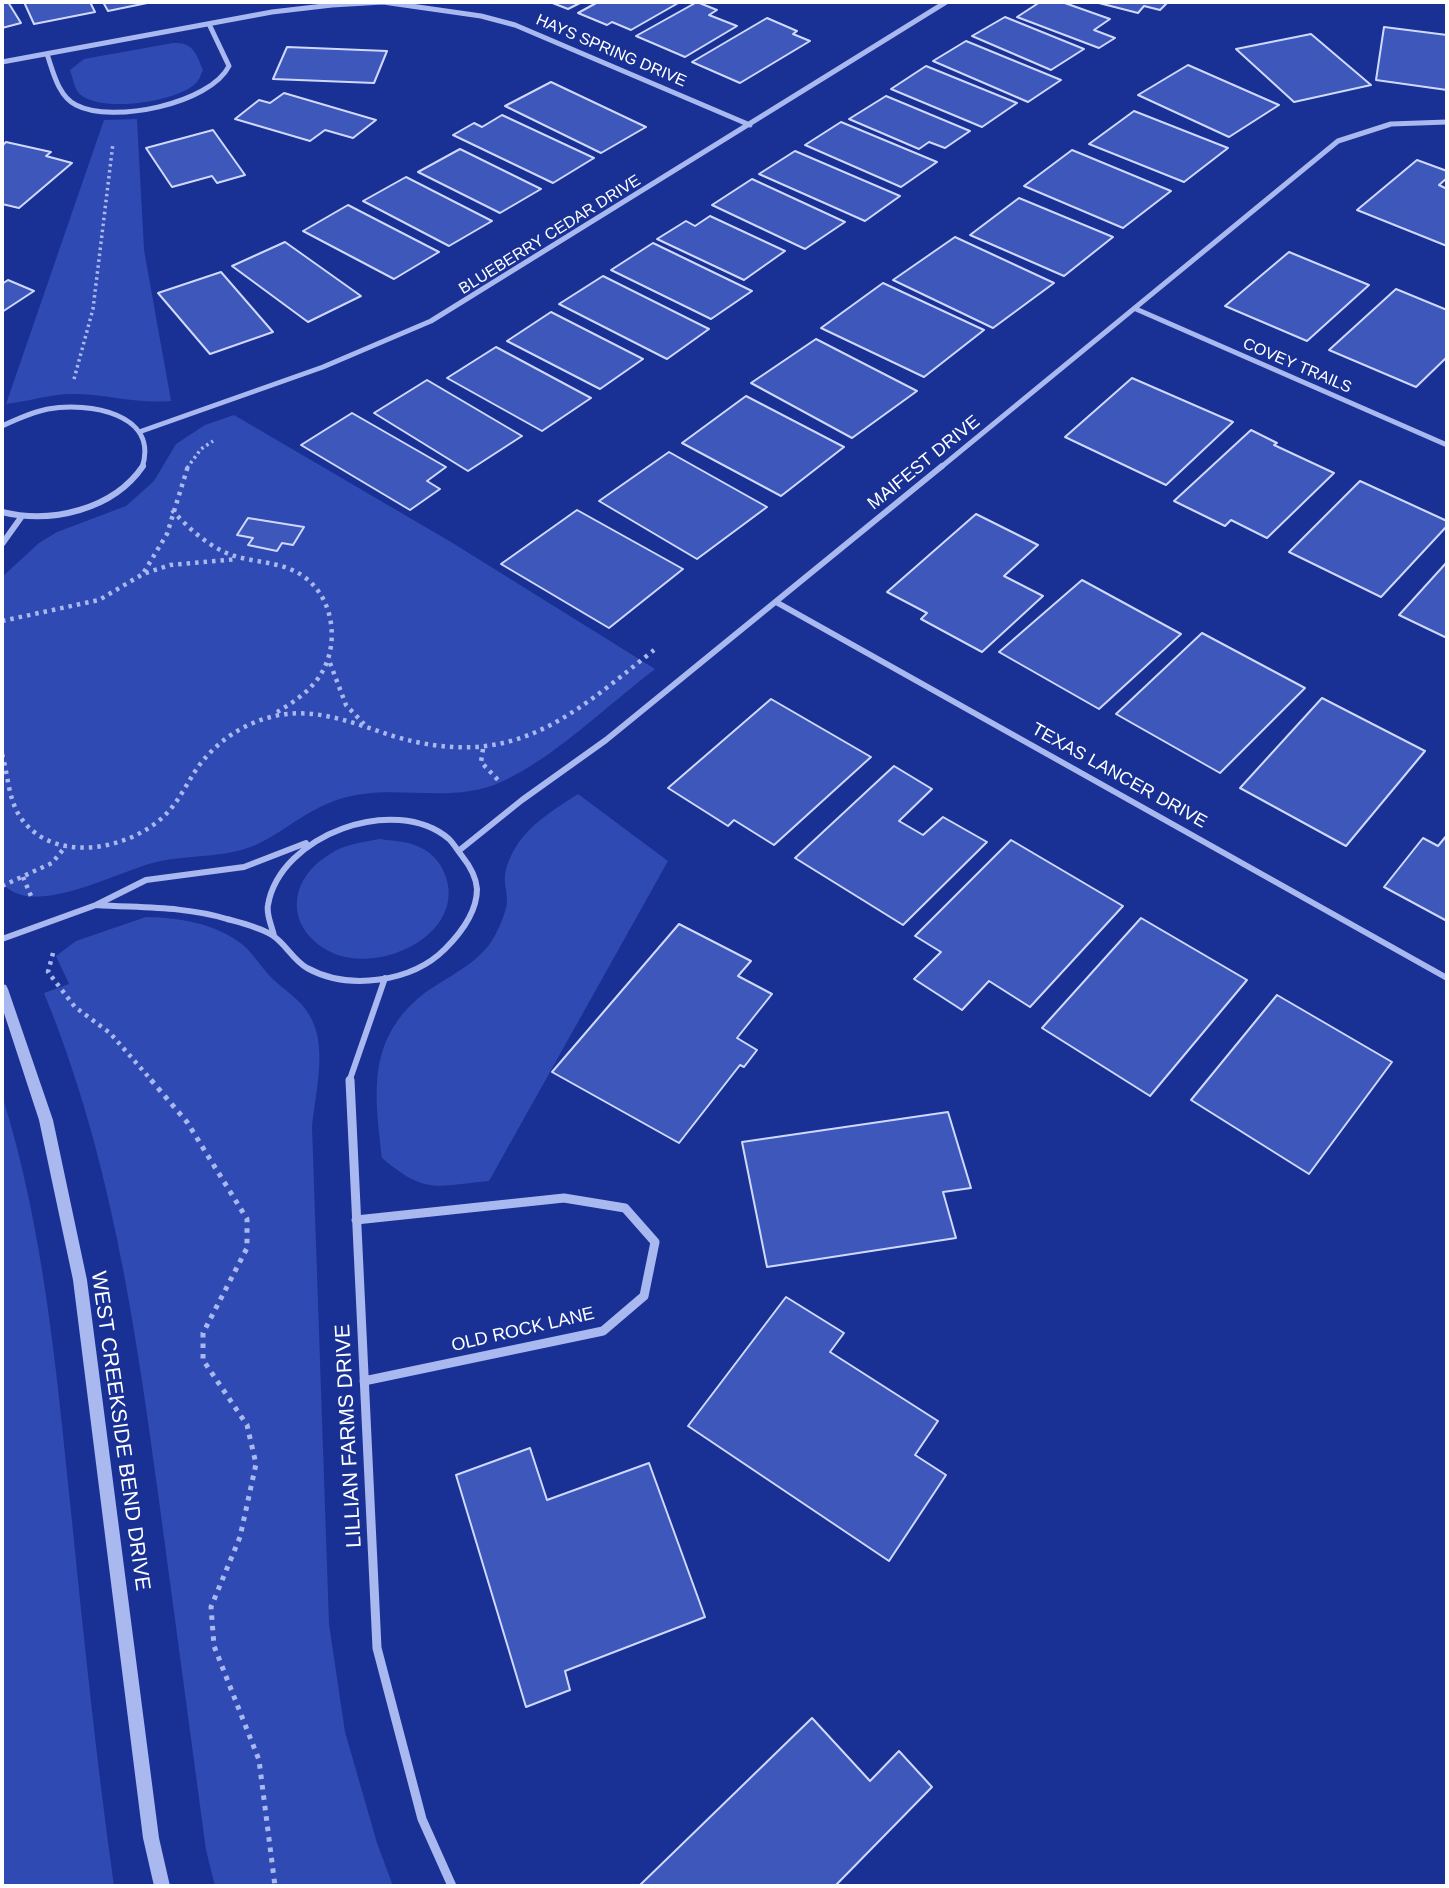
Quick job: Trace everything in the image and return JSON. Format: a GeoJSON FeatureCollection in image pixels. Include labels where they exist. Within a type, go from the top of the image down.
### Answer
{"type":"FeatureCollection","features":[{"type":"Feature","properties":{"kind":"street","name":"HAYS SPRING DRIVE"},"geometry":{"type":"LineString","coordinates":[[2,62],[272,12],[383,2],[481,16],[515,24],[750,125]]}},
{"type":"Feature","properties":{"kind":"street","name":"BLUEBERRY CEDAR DRIVE"},"geometry":{"type":"LineString","coordinates":[[139,432],[312,373],[379,347],[431,321],[946,2]]}},
{"type":"Feature","properties":{"kind":"street"},"geometry":{"type":"LineString","coordinates":[[47,54],[64,96],[78,107],[116,111],[177,102],[207,91],[224,79],[229,66],[209,24]]}},
{"type":"Feature","properties":{"kind":"street","name":"MAIFEST DRIVE"},"geometry":{"type":"LineString","coordinates":[[461,849],[522,800],[606,740],[1338,141],[1372,126],[1412,120],[1447,122]]}},
{"type":"Feature","properties":{"kind":"street","name":"COVEY TRAILS"},"geometry":{"type":"LineString","coordinates":[[1136,309],[1447,444]]}},
{"type":"Feature","properties":{"kind":"street"},"geometry":{"type":"LineString","coordinates":[[2,426],[47,409],[83,407],[115,413],[139,432],[146,449],[139,472],[118,494],[84,510],[46,518],[2,512]]}},
{"type":"Feature","properties":{"kind":"street"},"geometry":{"type":"LineString","coordinates":[[2,544],[22,516]]}},
{"type":"Feature","properties":{"kind":"street","name":"TEXAS LANCER DRIVE"},"geometry":{"type":"LineString","coordinates":[[776,601],[1447,978]]}},
{"type":"Feature","properties":{"kind":"street"},"geometry":{"type":"LineString","coordinates":[[2,939],[96,905],[146,880],[244,867],[348,825],[383,820],[422,825],[437,831],[461,849],[477,880],[472,917],[442,954],[421,967],[385,978],[350,980],[315,972],[288,955],[274,936],[268,905],[279,873],[288,861],[314,840]]}},
{"type":"Feature","properties":{"kind":"street"},"geometry":{"type":"LineString","coordinates":[[96,905],[185,908],[274,936]]}},
{"type":"Feature","properties":{"kind":"street","name":"LILLIAN FARMS DRIVE"},"geometry":{"type":"LineString","coordinates":[[385,978],[349,1082],[377,1648],[422,1819],[452,1886]]}},
{"type":"Feature","properties":{"kind":"street","name":"WEST CREEKSIDE BEND DRIVE"},"geometry":{"type":"LineString","coordinates":[[2,989],[46,1120],[80,1280],[151,1838],[162,1886]]}},
{"type":"Feature","properties":{"kind":"street","name":"OLD ROCK LANE"},"geometry":{"type":"LineString","coordinates":[[356,1220],[564,1198],[625,1208],[655,1242],[644,1296],[603,1331],[364,1381]]}},
{"type":"Feature","properties":{"kind":"path"},"geometry":{"type":"LineString","coordinates":[[72,387],[93,309],[116,111]]}},
{"type":"Feature","properties":{"kind":"path"},"geometry":{"type":"LineString","coordinates":[[143,574],[163,541],[180,479],[200,452],[215,440]]}},
{"type":"Feature","properties":{"kind":"path"},"geometry":{"type":"LineString","coordinates":[[172,510],[206,541],[244,559],[294,570],[317,587],[326,600],[332,624],[330,662],[346,705],[368,727]]}},
{"type":"Feature","properties":{"kind":"path"},"geometry":{"type":"LineString","coordinates":[[2,621],[99,600],[143,574],[186,562],[244,559]]}},
{"type":"Feature","properties":{"kind":"path"},"geometry":{"type":"LineString","coordinates":[[271,717],[312,714],[444,748],[483,749],[531,737],[566,718],[654,650]]}},
{"type":"Feature","properties":{"kind":"path"},"geometry":{"type":"LineString","coordinates":[[2,754],[19,814],[35,832],[66,846],[94,848],[128,839],[144,831],[173,807],[200,765],[218,744],[271,717],[316,683],[330,662]]}},
{"type":"Feature","properties":{"kind":"path"},"geometry":{"type":"LineString","coordinates":[[483,749],[481,762],[495,779]]}},
{"type":"Feature","properties":{"kind":"path"},"geometry":{"type":"LineString","coordinates":[[2,886],[52,863],[66,846]]}},
{"type":"Feature","properties":{"kind":"path"},"geometry":{"type":"LineString","coordinates":[[23,877],[31,894]]}},
{"type":"Feature","properties":{"kind":"path"},"geometry":{"type":"LineString","coordinates":[[54,954],[48,972],[54,981],[75,1007],[110,1033],[187,1122],[247,1219],[247,1248],[203,1334],[202,1360],[247,1425],[256,1464],[240,1536],[211,1606],[214,1646],[259,1760],[275,1886]]}},
{"type":"Feature","properties":{"kind":"shaded area"},"geometry":{"type":"Polygon","coordinates":[[[173,43],[189,47],[196,54],[203,70],[196,83],[185,90],[154,100],[117,104],[100,103],[77,91],[70,70],[84,59],[173,43]]]}},
{"type":"Feature","properties":{"kind":"shaded area"},"geometry":{"type":"Polygon","coordinates":[[[137,119],[144,250],[171,401],[68,394],[6,404],[104,120],[137,119]]]}},
{"type":"Feature","properties":{"kind":"shaded area"},"geometry":{"type":"Polygon","coordinates":[[[234,415],[451,542],[655,669],[541,760],[482,789],[442,793],[382,792],[343,798],[300,818],[260,843],[235,852],[156,862],[98,883],[53,895],[32,897],[15,893],[2,882],[2,577],[39,543],[57,532],[126,506],[154,481],[176,444],[205,425],[234,415]]]}},
{"type":"Feature","properties":{"kind":"shaded area"},"geometry":{"type":"Polygon","coordinates":[[[578,794],[668,861],[489,1181],[443,1186],[421,1183],[382,1158],[377,1096],[381,1057],[387,1038],[413,1003],[472,962],[489,945],[505,911],[505,874],[516,847],[533,826],[578,794]]]}},
{"type":"Feature","properties":{"kind":"shaded area"},"geometry":{"type":"Polygon","coordinates":[[[380,839],[413,844],[435,859],[443,870],[449,892],[445,913],[433,930],[415,944],[394,954],[370,958],[348,957],[327,950],[313,940],[298,916],[297,902],[306,876],[316,864],[336,851],[361,842],[380,839]]]}},
{"type":"Feature","properties":{"kind":"shaded area"},"geometry":{"type":"Polygon","coordinates":[[[146,917],[197,923],[221,931],[243,945],[271,977],[300,1003],[309,1014],[316,1032],[319,1073],[312,1127],[329,1624],[345,1732],[377,1843],[393,1886],[215,1886],[206,1850],[140,1366],[117,1239],[86,1115],[67,1053],[44,993],[69,984],[56,956],[76,941],[146,917]]]}},
{"type":"Feature","properties":{"kind":"shaded area"},"geometry":{"type":"Polygon","coordinates":[[[2,1095],[28,1195],[46,1296],[114,1886],[2,1886],[2,1095]]]}},
{"type":"Feature","properties":{"kind":"building"},"geometry":{"type":"Polygon","coordinates":[[[2,2],[8,2],[21,23],[2,28],[2,2]]]}},
{"type":"Feature","properties":{"kind":"building"},"geometry":{"type":"Polygon","coordinates":[[[24,2],[90,2],[95,12],[34,24],[24,2]]]}},
{"type":"Feature","properties":{"kind":"building"},"geometry":{"type":"Polygon","coordinates":[[[103,2],[152,2],[108,11],[103,2]]]}},
{"type":"Feature","properties":{"kind":"building"},"geometry":{"type":"Polygon","coordinates":[[[550,2],[582,2],[568,9],[550,2]]]}},
{"type":"Feature","properties":{"kind":"building"},"geometry":{"type":"Polygon","coordinates":[[[598,2],[680,2],[631,30],[612,22],[607,25],[578,13],[598,2]]]}},
{"type":"Feature","properties":{"kind":"building"},"geometry":{"type":"Polygon","coordinates":[[[697,2],[717,10],[709,15],[737,26],[685,57],[636,36],[697,2]]]}},
{"type":"Feature","properties":{"kind":"building"},"geometry":{"type":"Polygon","coordinates":[[[1040,2],[1062,2],[1110,19],[1094,30],[1115,38],[1099,48],[1017,17],[1040,2]]]}},
{"type":"Feature","properties":{"kind":"building"},"geometry":{"type":"Polygon","coordinates":[[[1095,2],[1168,2],[1160,10],[1144,6],[1138,13],[1095,2]]]}},
{"type":"Feature","properties":{"kind":"building"},"geometry":{"type":"Polygon","coordinates":[[[1005,17],[1084,49],[1051,70],[972,36],[1005,17]]]}},
{"type":"Feature","properties":{"kind":"building"},"geometry":{"type":"Polygon","coordinates":[[[767,18],[797,31],[793,34],[810,41],[740,83],[692,62],[767,18]]]}},
{"type":"Feature","properties":{"kind":"building"},"geometry":{"type":"Polygon","coordinates":[[[1384,27],[1447,35],[1447,90],[1376,80],[1384,27]]]}},
{"type":"Feature","properties":{"kind":"building"},"geometry":{"type":"Polygon","coordinates":[[[1311,34],[1371,85],[1294,102],[1236,49],[1311,34]]]}},
{"type":"Feature","properties":{"kind":"building"},"geometry":{"type":"Polygon","coordinates":[[[966,41],[1061,80],[1028,102],[933,61],[966,41]]]}},
{"type":"Feature","properties":{"kind":"building"},"geometry":{"type":"Polygon","coordinates":[[[287,47],[387,51],[374,83],[273,79],[287,47]]]}},
{"type":"Feature","properties":{"kind":"building"},"geometry":{"type":"Polygon","coordinates":[[[1188,65],[1279,105],[1229,137],[1138,95],[1188,65]]]}},
{"type":"Feature","properties":{"kind":"building"},"geometry":{"type":"Polygon","coordinates":[[[926,66],[1017,103],[982,127],[891,89],[926,66]]]}},
{"type":"Feature","properties":{"kind":"building"},"geometry":{"type":"Polygon","coordinates":[[[551,82],[646,127],[601,153],[505,106],[551,82]]]}},
{"type":"Feature","properties":{"kind":"building"},"geometry":{"type":"Polygon","coordinates":[[[284,93],[376,120],[353,138],[325,130],[310,141],[235,119],[259,100],[270,103],[284,93]]]}},
{"type":"Feature","properties":{"kind":"building"},"geometry":{"type":"Polygon","coordinates":[[[886,96],[970,131],[945,148],[929,142],[919,149],[849,119],[886,96]]]}},
{"type":"Feature","properties":{"kind":"building"},"geometry":{"type":"Polygon","coordinates":[[[1134,111],[1228,148],[1184,182],[1089,144],[1134,111]]]}},
{"type":"Feature","properties":{"kind":"building"},"geometry":{"type":"Polygon","coordinates":[[[502,115],[594,158],[553,183],[453,135],[474,123],[482,127],[502,115]]]}},
{"type":"Feature","properties":{"kind":"building"},"geometry":{"type":"Polygon","coordinates":[[[841,122],[937,162],[901,187],[805,145],[841,122]]]}},
{"type":"Feature","properties":{"kind":"building"},"geometry":{"type":"Polygon","coordinates":[[[213,130],[245,175],[217,183],[212,176],[172,187],[146,148],[213,130]]]}},
{"type":"Feature","properties":{"kind":"building"},"geometry":{"type":"Polygon","coordinates":[[[6,142],[51,152],[46,156],[72,163],[19,208],[2,204],[2,146],[6,142]]]}},
{"type":"Feature","properties":{"kind":"building"},"geometry":{"type":"Polygon","coordinates":[[[460,149],[541,189],[500,213],[418,172],[460,149]]]}},
{"type":"Feature","properties":{"kind":"building"},"geometry":{"type":"Polygon","coordinates":[[[1072,150],[1171,191],[1123,228],[1024,186],[1072,150]]]}},
{"type":"Feature","properties":{"kind":"building"},"geometry":{"type":"Polygon","coordinates":[[[795,151],[900,196],[865,221],[759,174],[795,151]]]}},
{"type":"Feature","properties":{"kind":"building"},"geometry":{"type":"Polygon","coordinates":[[[1417,160],[1447,171],[1447,178],[1439,185],[1447,189],[1447,246],[1357,210],[1417,160]]]}},
{"type":"Feature","properties":{"kind":"building"},"geometry":{"type":"Polygon","coordinates":[[[406,177],[492,221],[449,246],[363,201],[406,177]]]}},
{"type":"Feature","properties":{"kind":"building"},"geometry":{"type":"Polygon","coordinates":[[[752,179],[845,222],[805,249],[712,205],[752,179]]]}},
{"type":"Feature","properties":{"kind":"building"},"geometry":{"type":"Polygon","coordinates":[[[1019,198],[1113,237],[1064,276],[970,235],[1019,198]]]}},
{"type":"Feature","properties":{"kind":"building"},"geometry":{"type":"Polygon","coordinates":[[[348,205],[439,252],[394,279],[303,231],[348,205]]]}},
{"type":"Feature","properties":{"kind":"building"},"geometry":{"type":"Polygon","coordinates":[[[710,216],[785,251],[744,280],[657,239],[686,221],[695,226],[710,216]]]}},
{"type":"Feature","properties":{"kind":"building"},"geometry":{"type":"Polygon","coordinates":[[[955,237],[1054,283],[993,328],[893,280],[955,237]]]}},
{"type":"Feature","properties":{"kind":"building"},"geometry":{"type":"Polygon","coordinates":[[[285,242],[361,296],[308,322],[232,266],[285,242]]]}},
{"type":"Feature","properties":{"kind":"building"},"geometry":{"type":"Polygon","coordinates":[[[653,243],[752,291],[711,319],[611,270],[653,243]]]}},
{"type":"Feature","properties":{"kind":"building"},"geometry":{"type":"Polygon","coordinates":[[[1289,252],[1369,285],[1307,341],[1225,306],[1289,252]]]}},
{"type":"Feature","properties":{"kind":"building"},"geometry":{"type":"Polygon","coordinates":[[[221,272],[273,332],[210,354],[158,293],[221,272]]]}},
{"type":"Feature","properties":{"kind":"building"},"geometry":{"type":"Polygon","coordinates":[[[603,276],[709,329],[667,359],[559,304],[603,276]]]}},
{"type":"Feature","properties":{"kind":"building"},"geometry":{"type":"Polygon","coordinates":[[[8,280],[34,291],[2,312],[2,284],[8,280]]]}},
{"type":"Feature","properties":{"kind":"building"},"geometry":{"type":"Polygon","coordinates":[[[883,283],[984,330],[924,377],[821,328],[883,283]]]}},
{"type":"Feature","properties":{"kind":"building"},"geometry":{"type":"Polygon","coordinates":[[[1396,289],[1447,310],[1447,357],[1416,387],[1329,350],[1396,289]]]}},
{"type":"Feature","properties":{"kind":"building"},"geometry":{"type":"Polygon","coordinates":[[[551,312],[643,359],[600,389],[507,341],[551,312]]]}},
{"type":"Feature","properties":{"kind":"building"},"geometry":{"type":"Polygon","coordinates":[[[816,339],[917,391],[852,438],[751,383],[816,339]]]}},
{"type":"Feature","properties":{"kind":"building"},"geometry":{"type":"Polygon","coordinates":[[[496,347],[591,398],[542,431],[447,378],[496,347]]]}},
{"type":"Feature","properties":{"kind":"building"},"geometry":{"type":"Polygon","coordinates":[[[1132,378],[1233,422],[1166,485],[1065,437],[1132,378]]]}},
{"type":"Feature","properties":{"kind":"building"},"geometry":{"type":"Polygon","coordinates":[[[427,380],[522,436],[468,471],[374,413],[427,380]]]}},
{"type":"Feature","properties":{"kind":"building"},"geometry":{"type":"Polygon","coordinates":[[[746,396],[844,447],[781,496],[682,443],[746,396]]]}},
{"type":"Feature","properties":{"kind":"building"},"geometry":{"type":"Polygon","coordinates":[[[352,413],[446,467],[427,481],[440,489],[410,510],[301,445],[352,413]]]}},
{"type":"Feature","properties":{"kind":"building"},"geometry":{"type":"Polygon","coordinates":[[[1251,430],[1277,443],[1274,445],[1334,473],[1267,538],[1231,520],[1225,526],[1174,501],[1251,430]]]}},
{"type":"Feature","properties":{"kind":"building"},"geometry":{"type":"Polygon","coordinates":[[[669,452],[767,507],[697,559],[599,501],[669,452]]]}},
{"type":"Feature","properties":{"kind":"building"},"geometry":{"type":"Polygon","coordinates":[[[1360,481],[1447,521],[1447,526],[1381,597],[1289,552],[1360,481]]]}},
{"type":"Feature","properties":{"kind":"building"},"geometry":{"type":"Polygon","coordinates":[[[577,510],[683,569],[609,628],[501,564],[577,510]]]}},
{"type":"Feature","properties":{"kind":"building"},"geometry":{"type":"Polygon","coordinates":[[[976,514],[1038,545],[1004,576],[1043,596],[982,652],[921,619],[927,613],[887,592],[976,514]]]}},
{"type":"Feature","properties":{"kind":"building"},"geometry":{"type":"Polygon","coordinates":[[[248,518],[304,527],[293,545],[282,543],[277,551],[248,545],[253,538],[237,535],[248,518]]]}},
{"type":"Feature","properties":{"kind":"building"},"geometry":{"type":"Polygon","coordinates":[[[1447,562],[1447,638],[1399,615],[1447,562]]]}},
{"type":"Feature","properties":{"kind":"building"},"geometry":{"type":"Polygon","coordinates":[[[1082,580],[1181,634],[1099,709],[999,652],[1082,580]]]}},
{"type":"Feature","properties":{"kind":"building"},"geometry":{"type":"Polygon","coordinates":[[[1202,633],[1305,688],[1220,773],[1116,714],[1202,633]]]}},
{"type":"Feature","properties":{"kind":"building"},"geometry":{"type":"Polygon","coordinates":[[[1322,698],[1425,751],[1346,846],[1240,788],[1322,698]]]}},
{"type":"Feature","properties":{"kind":"building"},"geometry":{"type":"Polygon","coordinates":[[[771,699],[871,757],[774,845],[734,820],[728,826],[668,788],[771,699]]]}},
{"type":"Feature","properties":{"kind":"building"},"geometry":{"type":"Polygon","coordinates":[[[894,766],[932,789],[899,821],[923,835],[943,817],[987,842],[903,925],[795,858],[894,766]]]}},
{"type":"Feature","properties":{"kind":"building"},"geometry":{"type":"Polygon","coordinates":[[[1447,835],[1447,921],[1384,887],[1423,838],[1438,846],[1447,835]]]}},
{"type":"Feature","properties":{"kind":"building"},"geometry":{"type":"Polygon","coordinates":[[[1011,840],[1123,906],[1030,1007],[989,981],[962,1010],[914,979],[941,952],[915,936],[1011,840]]]}},
{"type":"Feature","properties":{"kind":"building"},"geometry":{"type":"Polygon","coordinates":[[[1141,918],[1247,980],[1150,1096],[1042,1028],[1141,918]]]}},
{"type":"Feature","properties":{"kind":"building"},"geometry":{"type":"Polygon","coordinates":[[[679,924],[751,961],[738,976],[772,994],[737,1038],[757,1050],[744,1067],[740,1065],[679,1143],[552,1072],[679,924]]]}},
{"type":"Feature","properties":{"kind":"building"},"geometry":{"type":"Polygon","coordinates":[[[1277,995],[1392,1062],[1309,1174],[1191,1100],[1277,995]]]}},
{"type":"Feature","properties":{"kind":"building"},"geometry":{"type":"Polygon","coordinates":[[[948,1112],[971,1188],[943,1192],[956,1238],[767,1267],[742,1142],[948,1112]]]}},
{"type":"Feature","properties":{"kind":"building"},"geometry":{"type":"Polygon","coordinates":[[[786,1297],[844,1333],[830,1352],[938,1421],[915,1455],[946,1475],[889,1561],[688,1426],[786,1297]]]}},
{"type":"Feature","properties":{"kind":"building"},"geometry":{"type":"Polygon","coordinates":[[[530,1448],[547,1500],[649,1463],[705,1617],[565,1671],[570,1690],[526,1707],[456,1475],[530,1448]]]}},
{"type":"Feature","properties":{"kind":"building"},"geometry":{"type":"Polygon","coordinates":[[[812,1718],[870,1781],[899,1751],[932,1787],[835,1886],[639,1886],[812,1718]]]}}]}
